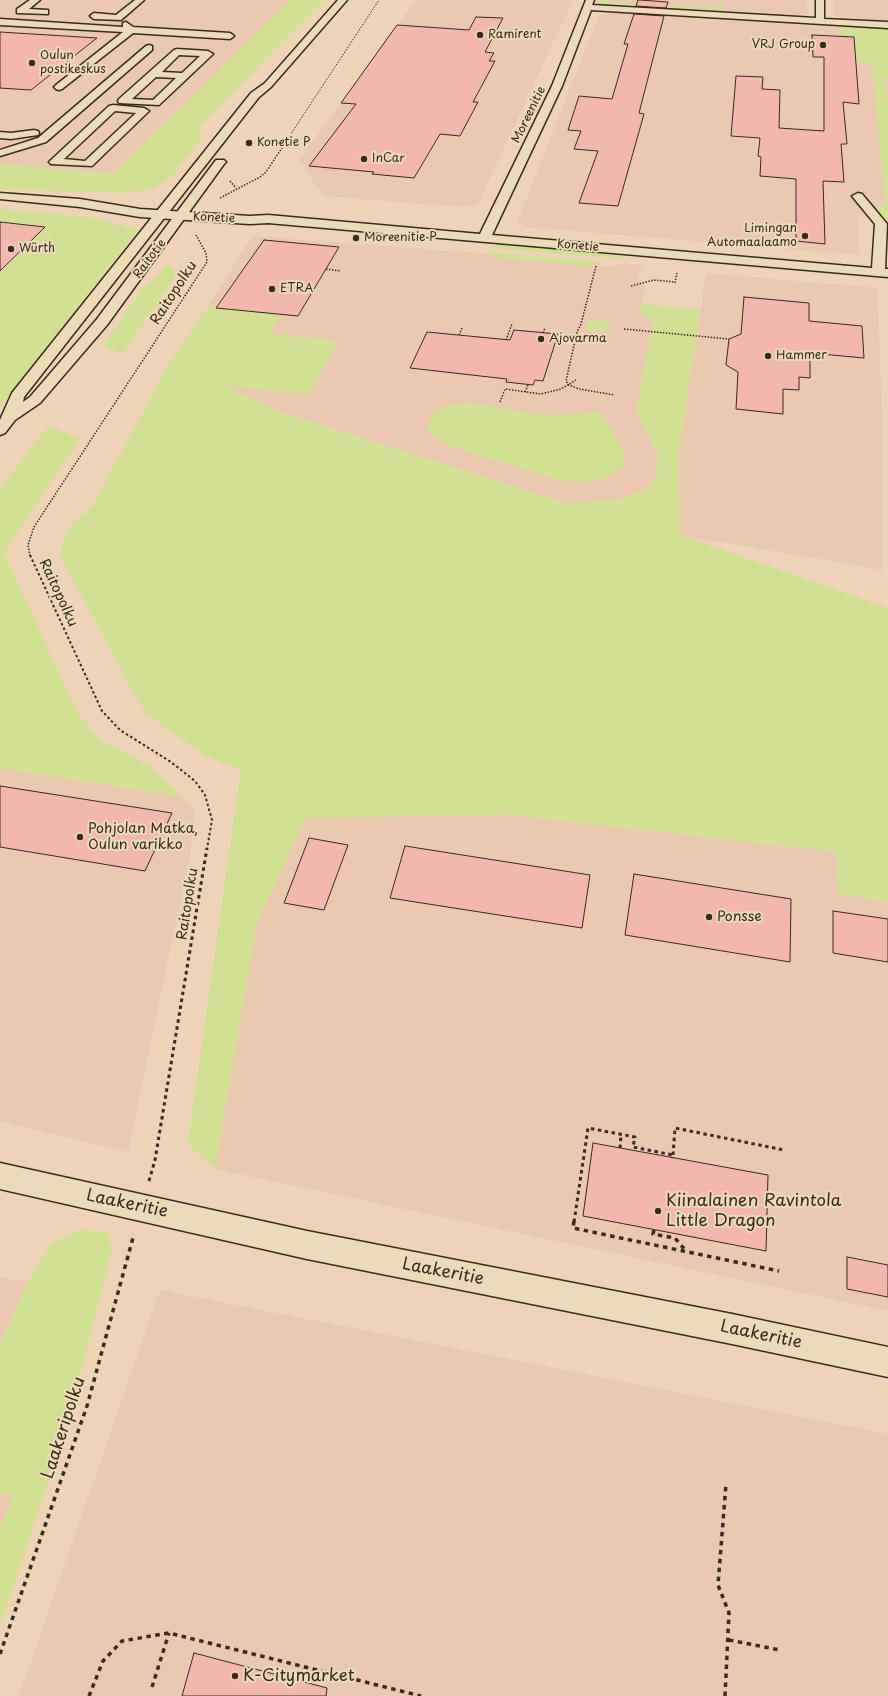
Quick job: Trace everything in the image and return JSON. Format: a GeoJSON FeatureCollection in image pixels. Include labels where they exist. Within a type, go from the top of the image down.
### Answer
{"type":"FeatureCollection","features":[{"type":"Feature","properties":{"kind":"street"},"geometry":{"type":"LineString","coordinates":[[36,0],[20,11],[58,13]]}},
{"type":"Feature","properties":{"kind":"street"},"geometry":{"type":"LineString","coordinates":[[118,18],[140,0]]}},
{"type":"Feature","properties":{"kind":"street","name":"Raitotie"},"geometry":{"type":"LineString","coordinates":[[10,417],[17,396],[255,95],[268,85],[343,0]]}},
{"type":"Feature","properties":{"kind":"street"},"geometry":{"type":"LineString","coordinates":[[820,0],[820,22]]}},
{"type":"Feature","properties":{"kind":"street"},"geometry":{"type":"LineString","coordinates":[[589,4],[820,22],[888,25]]}},
{"type":"Feature","properties":{"kind":"street","name":"Moreenitie"},"geometry":{"type":"LineString","coordinates":[[484,238],[557,86],[589,4]]}},
{"type":"Feature","properties":{"kind":"street"},"geometry":{"type":"LineString","coordinates":[[88,15],[118,18],[131,30]]}},
{"type":"Feature","properties":{"kind":"street"},"geometry":{"type":"LineString","coordinates":[[0,22],[230,36]]}},
{"type":"Feature","properties":{"kind":"street"},"geometry":{"type":"LineString","coordinates":[[59,86],[131,30]]}},
{"type":"Feature","properties":{"kind":"street"},"geometry":{"type":"LineString","coordinates":[[0,153],[42,140],[149,48]]}},
{"type":"Feature","properties":{"kind":"street"},"geometry":{"type":"LineString","coordinates":[[177,52],[208,54],[155,103],[123,101],[154,74],[177,52]]}},
{"type":"Feature","properties":{"kind":"street"},"geometry":{"type":"LineString","coordinates":[[122,71],[183,76]]}},
{"type":"Feature","properties":{"kind":"street","name":"Raitotie"},"geometry":{"type":"LineString","coordinates":[[264,103],[268,97],[268,85]]}},
{"type":"Feature","properties":{"kind":"street"},"geometry":{"type":"LineString","coordinates":[[113,108],[144,111],[115,138],[88,164],[55,162],[113,108]]}},
{"type":"Feature","properties":{"kind":"street"},"geometry":{"type":"LineString","coordinates":[[0,128],[15,125],[25,126],[30,129],[30,132]]}},
{"type":"Feature","properties":{"kind":"street"},"geometry":{"type":"LineString","coordinates":[[0,135],[11,136],[30,132],[115,138]]}},
{"type":"Feature","properties":{"kind":"street","name":"Raitotie"},"geometry":{"type":"LineString","coordinates":[[0,430],[10,417],[35,400],[102,322],[228,152]]}},
{"type":"Feature","properties":{"kind":"street","name":"Konetie"},"geometry":{"type":"LineString","coordinates":[[0,196],[80,203],[125,212],[164,210],[209,214],[250,220],[268,219],[883,273]]}},
{"type":"Feature","properties":{"kind":"street"},"geometry":{"type":"LineString","coordinates":[[858,196],[881,224],[883,273]]}},
{"type":"Feature","properties":{"kind":"street","name":"Laakeritie"},"geometry":{"type":"LineString","coordinates":[[0,1176],[141,1206],[307,1245],[725,1327],[888,1362]]}},
{"type":"Feature","properties":{"kind":"path","name":"Raitopolku"},"geometry":{"type":"LineString","coordinates":[[141,1206],[155,1160],[212,820],[205,795],[195,781],[171,762],[120,730],[102,711],[31,559],[28,545],[34,527],[207,262],[206,253],[196,238],[196,232],[225,194],[255,180],[266,172],[379,0]]}},
{"type":"Feature","properties":{"kind":"path"},"geometry":{"type":"LineString","coordinates":[[597,265],[581,324],[577,332],[566,381],[569,385],[579,389],[614,395]]}},
{"type":"Feature","properties":{"kind":"path"},"geometry":{"type":"LineString","coordinates":[[326,269],[341,271]]}},
{"type":"Feature","properties":{"kind":"path"},"geometry":{"type":"LineString","coordinates":[[631,286],[654,280],[675,282]]}},
{"type":"Feature","properties":{"kind":"path"},"geometry":{"type":"LineString","coordinates":[[506,340],[512,324]]}},
{"type":"Feature","properties":{"kind":"path"},"geometry":{"type":"LineString","coordinates":[[459,335],[462,328]]}},
{"type":"Feature","properties":{"kind":"path"},"geometry":{"type":"LineString","coordinates":[[543,333],[545,328]]}},
{"type":"Feature","properties":{"kind":"path"},"geometry":{"type":"LineString","coordinates":[[624,329],[729,339]]}},
{"type":"Feature","properties":{"kind":"path"},"geometry":{"type":"LineString","coordinates":[[500,402],[505,389],[541,394],[561,389],[576,380]]}},
{"type":"Feature","properties":{"kind":"path"},"geometry":{"type":"LineString","coordinates":[[525,392],[528,385]]}},
{"type":"Feature","properties":{"kind":"path"},"geometry":{"type":"LineString","coordinates":[[779,1272],[573,1228],[588,1128],[634,1138],[633,1147],[672,1156],[675,1128],[784,1150]]}},
{"type":"Feature","properties":{"kind":"path"},"geometry":{"type":"LineString","coordinates":[[620,1148],[621,1135]]}},
{"type":"Feature","properties":{"kind":"path","name":"Laakeripolku"},"geometry":{"type":"LineString","coordinates":[[0,1654],[87,1406],[141,1206]]}},
{"type":"Feature","properties":{"kind":"path"},"geometry":{"type":"LineString","coordinates":[[654,1230],[653,1234],[675,1238],[686,1252]]}},
{"type":"Feature","properties":{"kind":"path"},"geometry":{"type":"LineString","coordinates":[[725,1696],[729,1640],[729,1613],[718,1585],[726,1484]]}},
{"type":"Feature","properties":{"kind":"path"},"geometry":{"type":"LineString","coordinates":[[152,1687],[169,1633]]}},
{"type":"Feature","properties":{"kind":"path"},"geometry":{"type":"LineString","coordinates":[[89,1696],[104,1661],[122,1641],[169,1633],[421,1696]]}},
{"type":"Feature","properties":{"kind":"path"},"geometry":{"type":"LineString","coordinates":[[729,1640],[780,1650]]}},
{"type":"Feature","properties":{"kind":"shaded area"},"geometry":{"type":"Polygon","coordinates":[[[0,0],[290,0],[113,174],[0,164],[0,0]]]}},
{"type":"Feature","properties":{"kind":"shaded area"},"geometry":{"type":"Polygon","coordinates":[[[416,0],[573,0],[478,204],[464,207],[323,196],[299,160],[416,0]]]}},
{"type":"Feature","properties":{"kind":"shaded area"},"geometry":{"type":"Polygon","coordinates":[[[607,0],[807,0],[807,13],[795,15],[615,4],[607,0]]]}},
{"type":"Feature","properties":{"kind":"shaded area"},"geometry":{"type":"Polygon","coordinates":[[[833,0],[888,0],[888,21],[838,17],[833,14],[833,0]]]}},
{"type":"Feature","properties":{"kind":"shaded area"},"geometry":{"type":"Polygon","coordinates":[[[613,13],[888,30],[888,235],[887,219],[858,217],[860,255],[527,227],[517,222],[599,16],[613,13]]]}},
{"type":"Feature","properties":{"kind":"shaded area"},"geometry":{"type":"Polygon","coordinates":[[[252,236],[488,254],[491,256],[595,263],[594,262],[601,262],[600,267],[626,264],[623,263],[646,266],[640,270],[638,276],[645,288],[640,310],[653,324],[636,409],[658,457],[656,477],[649,487],[623,499],[608,502],[599,500],[571,505],[281,412],[221,385],[167,366],[208,307],[252,236]]]}},
{"type":"Feature","properties":{"kind":"shaded area"},"geometry":{"type":"Polygon","coordinates":[[[706,273],[877,288],[883,431],[883,570],[680,535],[678,460],[706,273]]]}},
{"type":"Feature","properties":{"kind":"shaded area"},"geometry":{"type":"Polygon","coordinates":[[[0,768],[182,797],[195,811],[190,854],[128,1152],[0,1121],[0,768]]]}},
{"type":"Feature","properties":{"kind":"shaded area"},"geometry":{"type":"Polygon","coordinates":[[[511,815],[836,852],[839,894],[888,902],[888,1311],[215,1169],[257,923],[306,818],[511,815]]]}},
{"type":"Feature","properties":{"kind":"shaded area"},"geometry":{"type":"Polygon","coordinates":[[[0,1277],[27,1282],[0,1344],[0,1277]]]}},
{"type":"Feature","properties":{"kind":"shaded area"},"geometry":{"type":"Polygon","coordinates":[[[160,1290],[888,1434],[888,1696],[19,1696],[160,1290]]]}},
{"type":"Feature","properties":{"kind":"shaded area"},"geometry":{"type":"Polygon","coordinates":[[[0,1493],[13,1496],[0,1528],[0,1493]]]}},
{"type":"Feature","properties":{"kind":"green space"},"geometry":{"type":"Polygon","coordinates":[[[290,0],[325,0],[199,127],[202,138],[168,180],[151,189],[124,193],[0,189],[0,164],[113,174],[290,0]]]}},
{"type":"Feature","properties":{"kind":"green space"},"geometry":{"type":"Polygon","coordinates":[[[596,0],[609,0],[609,2],[620,3],[717,9],[718,5],[723,0],[722,11],[780,14],[776,16],[609,6],[596,2],[596,0]]]}},
{"type":"Feature","properties":{"kind":"green space"},"geometry":{"type":"Polygon","coordinates":[[[795,22],[857,28],[858,26],[888,27],[888,76],[885,76],[888,102],[888,219],[880,218],[877,211],[878,204],[885,204],[872,63],[843,61],[840,27],[795,24],[795,22]]]}},
{"type":"Feature","properties":{"kind":"green space"},"geometry":{"type":"Polygon","coordinates":[[[0,209],[95,218],[138,230],[0,407],[0,274],[47,226],[0,222],[0,209]]]}},
{"type":"Feature","properties":{"kind":"green space"},"geometry":{"type":"Polygon","coordinates":[[[501,244],[609,253],[615,254],[624,259],[489,248],[501,244]]]}},
{"type":"Feature","properties":{"kind":"green space"},"geometry":{"type":"Polygon","coordinates":[[[488,252],[595,263],[594,267],[495,258],[488,254],[488,252]]]}},
{"type":"Feature","properties":{"kind":"green space"},"geometry":{"type":"Polygon","coordinates":[[[169,265],[176,271],[173,280],[122,354],[103,346],[143,288],[169,265]]]}},
{"type":"Feature","properties":{"kind":"green space"},"geometry":{"type":"Polygon","coordinates":[[[642,304],[700,310],[678,460],[680,535],[888,608],[888,902],[839,894],[836,852],[511,815],[306,818],[257,923],[215,1169],[188,1143],[241,770],[204,755],[145,713],[60,556],[67,530],[94,504],[167,366],[208,307],[282,314],[270,334],[338,341],[310,394],[223,386],[281,412],[571,505],[599,500],[608,502],[623,499],[650,487],[658,468],[658,457],[636,410],[653,324],[640,310],[642,304]]]}},
{"type":"Feature","properties":{"kind":"green space"},"geometry":{"type":"Polygon","coordinates":[[[591,320],[609,322],[612,324],[611,327],[602,332],[586,330],[585,328],[591,320]]]}},
{"type":"Feature","properties":{"kind":"green space"},"geometry":{"type":"Polygon","coordinates":[[[459,404],[479,404],[540,415],[564,415],[599,412],[603,415],[624,453],[625,460],[622,467],[606,478],[592,482],[577,482],[559,480],[450,446],[430,433],[427,425],[436,411],[447,406],[459,404]]]}},
{"type":"Feature","properties":{"kind":"green space"},"geometry":{"type":"Polygon","coordinates":[[[48,426],[80,438],[4,553],[77,712],[100,740],[148,765],[182,797],[0,768],[0,489],[48,426]]]}},
{"type":"Feature","properties":{"kind":"green space"},"geometry":{"type":"Polygon","coordinates":[[[77,1230],[107,1232],[112,1250],[68,1422],[0,1626],[0,1528],[13,1496],[0,1493],[0,1344],[27,1282],[51,1244],[77,1230]]]}},
{"type":"Feature","properties":{"kind":"building"},"geometry":{"type":"Polygon","coordinates":[[[638,0],[668,2],[666,8],[636,6],[638,0]]]}},
{"type":"Feature","properties":{"kind":"building"},"geometry":{"type":"Polygon","coordinates":[[[634,14],[664,16],[639,113],[644,114],[618,206],[579,203],[598,151],[574,149],[581,131],[568,130],[579,96],[612,99],[628,44],[624,44],[634,14]]]}},
{"type":"Feature","properties":{"kind":"building"},"geometry":{"type":"Polygon","coordinates":[[[476,17],[503,18],[485,52],[494,53],[489,61],[495,61],[473,102],[478,102],[460,136],[440,134],[414,178],[372,174],[374,172],[309,166],[356,104],[341,103],[397,25],[469,30],[476,17]]]}},
{"type":"Feature","properties":{"kind":"building","name":"Oulun postikeskus"},"geometry":{"type":"Polygon","coordinates":[[[0,32],[97,38],[31,90],[0,88],[0,32]]]}},
{"type":"Feature","properties":{"kind":"building"},"geometry":{"type":"Polygon","coordinates":[[[812,35],[854,37],[859,104],[843,102],[847,144],[841,144],[844,182],[823,181],[825,244],[796,241],[796,179],[760,176],[761,157],[758,156],[760,138],[731,136],[736,76],[763,77],[762,89],[780,90],[779,128],[824,131],[824,57],[813,57],[812,35]]]}},
{"type":"Feature","properties":{"kind":"building","name":"Würth"},"geometry":{"type":"Polygon","coordinates":[[[0,222],[45,227],[0,271],[0,222]]]}},
{"type":"Feature","properties":{"kind":"building","name":"ETRA"},"geometry":{"type":"Polygon","coordinates":[[[264,240],[339,247],[298,316],[216,308],[264,240]]]}},
{"type":"Feature","properties":{"kind":"building","name":"Hammer"},"geometry":{"type":"Polygon","coordinates":[[[744,297],[809,303],[809,321],[862,326],[864,358],[810,353],[810,378],[799,377],[799,390],[783,389],[783,414],[736,409],[738,372],[726,365],[729,339],[741,334],[744,297]]]}},
{"type":"Feature","properties":{"kind":"building"},"geometry":{"type":"Polygon","coordinates":[[[514,330],[558,334],[543,381],[535,380],[533,385],[506,382],[507,379],[410,368],[427,332],[510,340],[514,330]]]}},
{"type":"Feature","properties":{"kind":"building","name":"Pohjolan Matka, Oulun varikko"},"geometry":{"type":"Polygon","coordinates":[[[0,786],[172,813],[145,871],[0,847],[0,786]]]}},
{"type":"Feature","properties":{"kind":"building"},"geometry":{"type":"Polygon","coordinates":[[[309,838],[348,845],[324,910],[284,903],[309,838]]]}},
{"type":"Feature","properties":{"kind":"building"},"geometry":{"type":"Polygon","coordinates":[[[405,846],[590,875],[582,928],[390,898],[405,846]]]}},
{"type":"Feature","properties":{"kind":"building","name":"Ponsse"},"geometry":{"type":"Polygon","coordinates":[[[634,874],[791,899],[790,962],[625,935],[634,874]]]}},
{"type":"Feature","properties":{"kind":"building"},"geometry":{"type":"Polygon","coordinates":[[[833,911],[888,919],[888,962],[833,953],[833,911]]]}},
{"type":"Feature","properties":{"kind":"building"},"geometry":{"type":"Polygon","coordinates":[[[593,1143],[768,1175],[766,1251],[583,1216],[593,1143]]]}},
{"type":"Feature","properties":{"kind":"building"},"geometry":{"type":"Polygon","coordinates":[[[847,1257],[888,1265],[888,1297],[847,1289],[847,1257]]]}},
{"type":"Feature","properties":{"kind":"building","name":"K-Citymarket"},"geometry":{"type":"Polygon","coordinates":[[[194,1653],[327,1688],[326,1696],[182,1696],[194,1653]]]}},
{"type":"Feature","properties":{"kind":"place","name":"Ramirent"},"geometry":{"type":"Point","coordinates":[480,35]}},
{"type":"Feature","properties":{"kind":"place","name":"VRJ Group"},"geometry":{"type":"Point","coordinates":[823,45]}},
{"type":"Feature","properties":{"kind":"place","name":"Oulun postikeskus"},"geometry":{"type":"Point","coordinates":[32,63]}},
{"type":"Feature","properties":{"kind":"place","name":"Konetie P"},"geometry":{"type":"Point","coordinates":[249,143]}},
{"type":"Feature","properties":{"kind":"place","name":"InCar"},"geometry":{"type":"Point","coordinates":[364,159]}},
{"type":"Feature","properties":{"kind":"place","name":"Limingan Automaalaamo"},"geometry":{"type":"Point","coordinates":[805,236]}},
{"type":"Feature","properties":{"kind":"place","name":"Moreenitie P"},"geometry":{"type":"Point","coordinates":[356,238]}},
{"type":"Feature","properties":{"kind":"place","name":"Würth"},"geometry":{"type":"Point","coordinates":[11,249]}},
{"type":"Feature","properties":{"kind":"place","name":"ETRA"},"geometry":{"type":"Point","coordinates":[272,289]}},
{"type":"Feature","properties":{"kind":"place","name":"Ajovarma"},"geometry":{"type":"Point","coordinates":[541,339]}},
{"type":"Feature","properties":{"kind":"place","name":"Hammer"},"geometry":{"type":"Point","coordinates":[768,356]}},
{"type":"Feature","properties":{"kind":"place","name":"Pohjolan Matka, Oulun varikko"},"geometry":{"type":"Point","coordinates":[80,837]}},
{"type":"Feature","properties":{"kind":"place","name":"Ponsse"},"geometry":{"type":"Point","coordinates":[709,917]}},
{"type":"Feature","properties":{"kind":"place","name":"Kiinalainen Ravintola Little Dragon"},"geometry":{"type":"Point","coordinates":[658,1211]}},
{"type":"Feature","properties":{"kind":"place","name":"K-Citymarket"},"geometry":{"type":"Point","coordinates":[235,1676]}}]}
